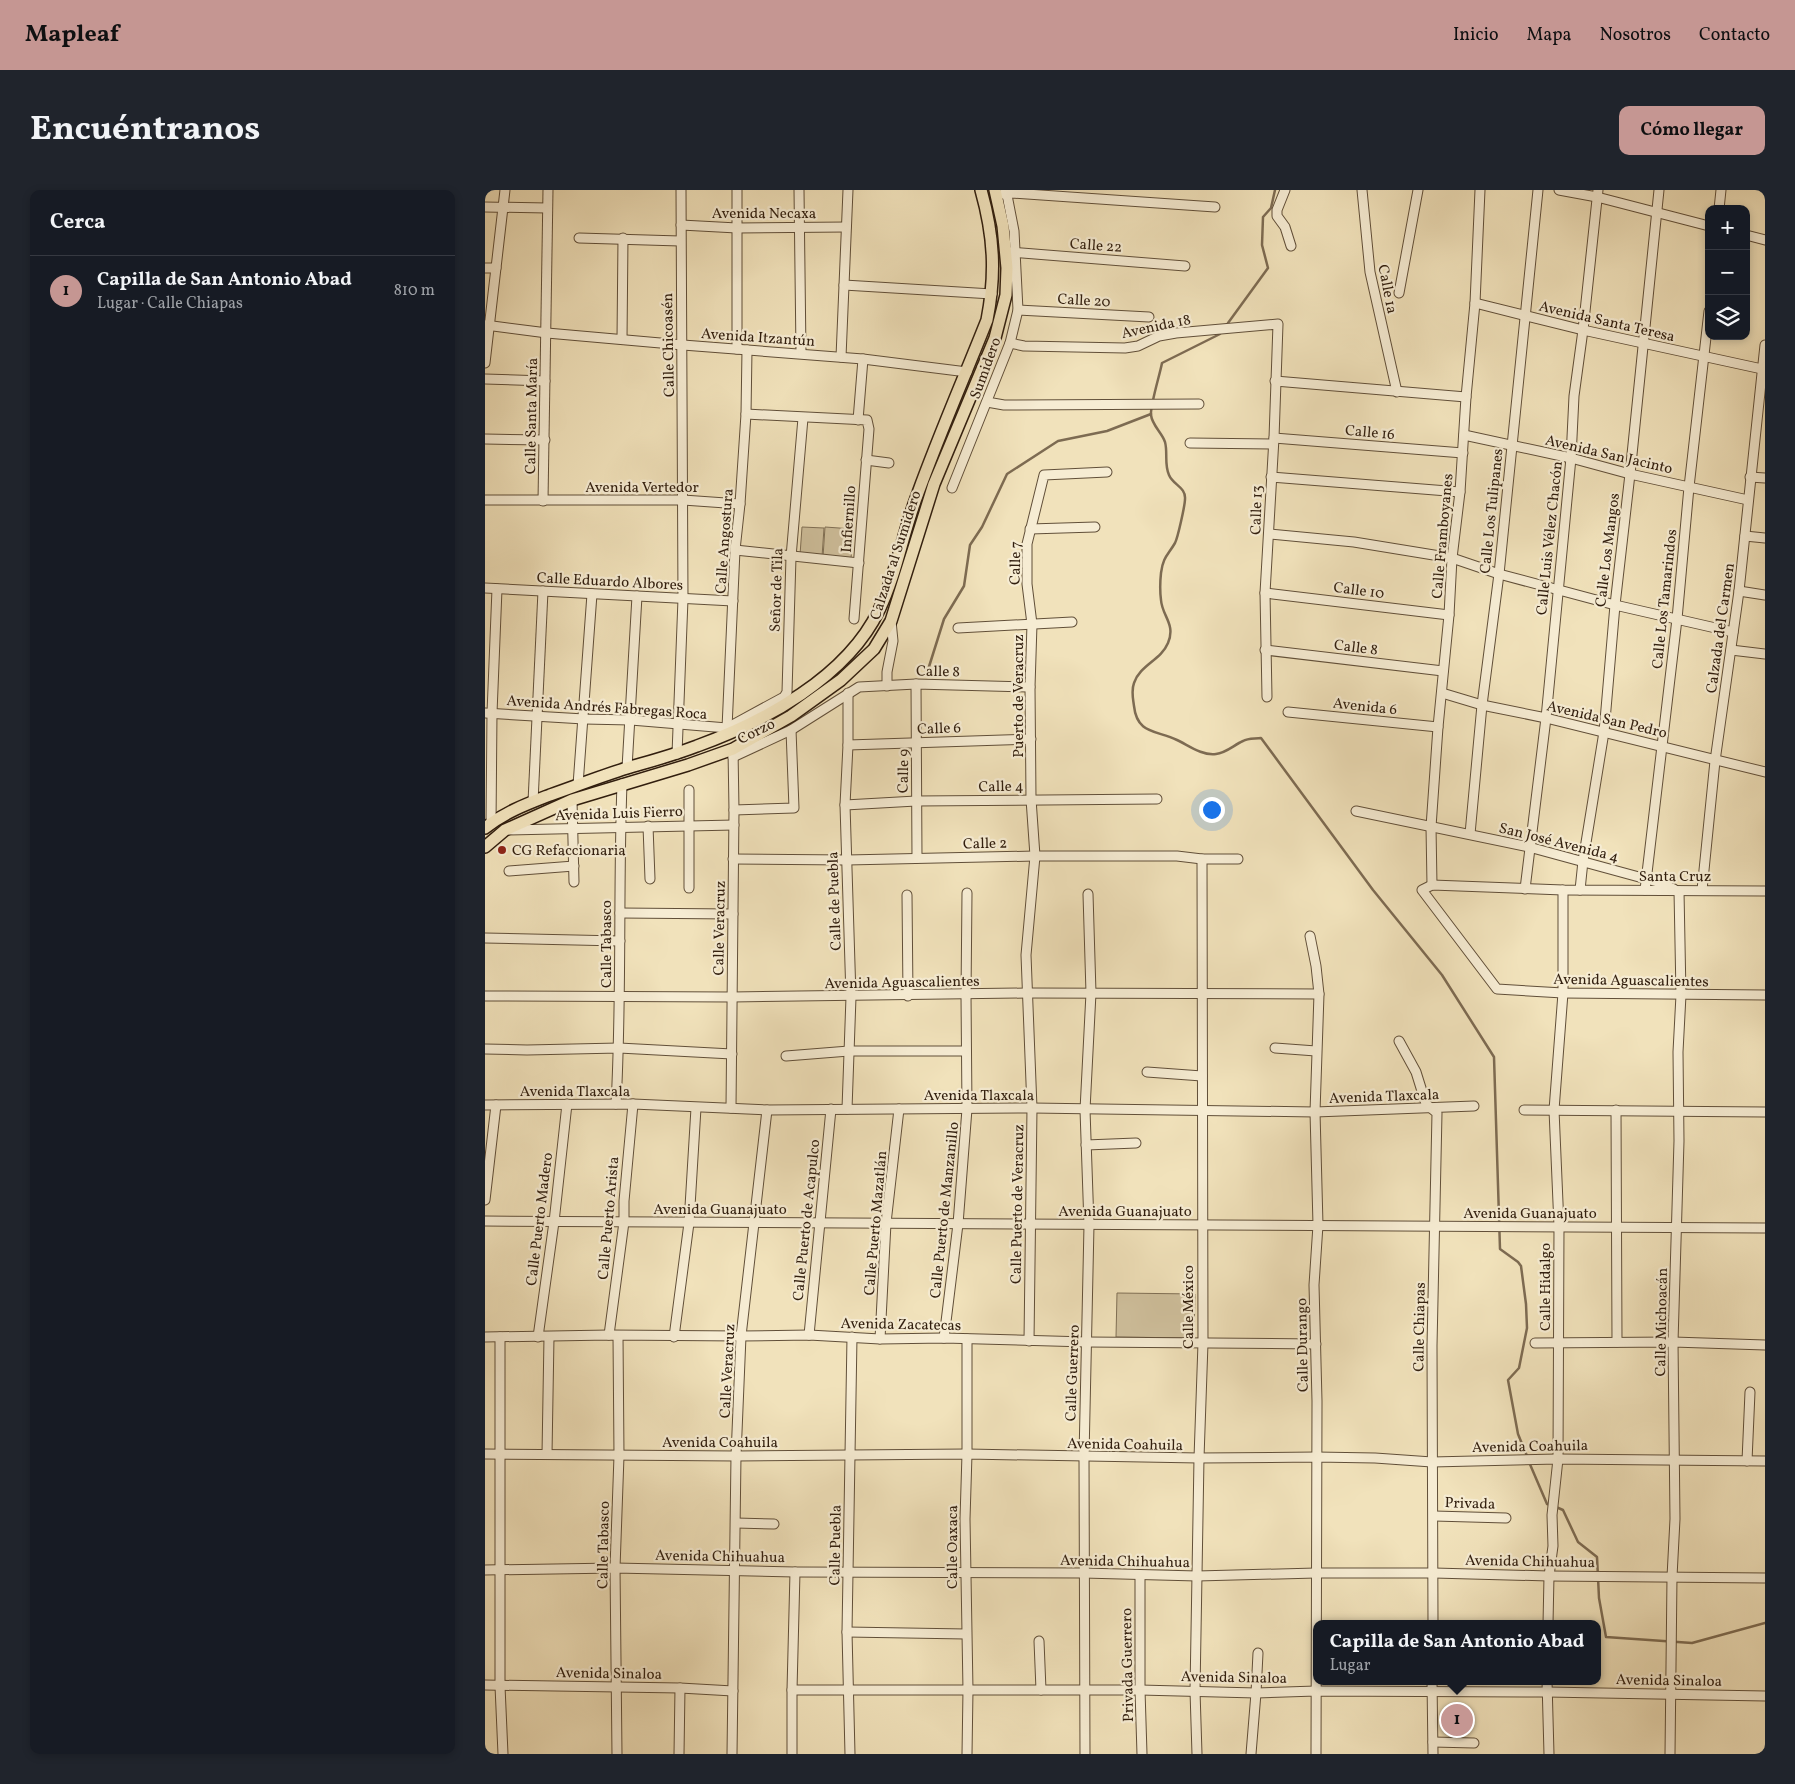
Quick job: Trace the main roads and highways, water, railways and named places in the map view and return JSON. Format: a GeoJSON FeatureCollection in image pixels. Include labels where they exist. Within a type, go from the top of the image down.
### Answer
{"type":"FeatureCollection","features":[{"type":"Feature","properties":{"kind":"main road","name":"Calzada al Sumidero"},"geometry":{"type":"LineString","coordinates":[[488,826],[509,812],[533,802],[627,768],[677,754],[728,731],[760,720],[799,695],[839,663],[862,639],[879,611],[891,579],[917,494],[987,320],[992,294],[994,261],[992,236],[981,190]]}},
{"type":"Feature","properties":{"kind":"main road","name":"Calzada al Sumidero"},"geometry":{"type":"LineString","coordinates":[[485,847],[505,830],[572,800],[733,753],[791,716],[841,680],[874,649],[891,621],[934,484],[995,338],[1006,295],[1010,252],[1001,192]]}},
{"type":"Feature","properties":{"kind":"waterway"},"geometry":{"type":"LineString","coordinates":[[1228,323],[1268,268],[1262,245],[1263,217],[1271,208],[1275,190]]}},
{"type":"Feature","properties":{"kind":"waterway"},"geometry":{"type":"LineString","coordinates":[[1220,334],[1162,363],[1154,397],[1151,411],[1153,422],[1165,442],[1168,471],[1171,478],[1185,495],[1185,499],[1176,540],[1164,560],[1161,573],[1161,600],[1170,625],[1170,636],[1165,649],[1141,672],[1134,683],[1133,694],[1136,715],[1139,722],[1149,730],[1177,740],[1195,750],[1211,754],[1227,751],[1245,740],[1261,738],[1373,890],[1442,975],[1494,1057],[1500,1249],[1521,1266],[1526,1304],[1527,1328],[1519,1368],[1508,1380],[1518,1434],[1527,1456]]}},
{"type":"Feature","properties":{"kind":"waterway"},"geometry":{"type":"LineString","coordinates":[[927,673],[944,619],[964,586],[970,545],[982,527],[1007,474],[1058,441],[1107,431],[1151,414]]}},
{"type":"Feature","properties":{"kind":"waterway"},"geometry":{"type":"LineString","coordinates":[[1529,1462],[1547,1504],[1551,1505]]}},
{"type":"Feature","properties":{"kind":"waterway"},"geometry":{"type":"LineString","coordinates":[[1556,1507],[1563,1510],[1578,1542],[1597,1557],[1599,1598],[1606,1637],[1692,1643],[1765,1623]]}},
{"type":"Feature","properties":{"kind":"place","name":"CG Refaccionaria"},"geometry":{"type":"Point","coordinates":[502,850]}},
{"type":"Feature","properties":{"kind":"place","name":"Capilla de San Antonio Abad"},"geometry":{"type":"Point","coordinates":[1457,1720]}}]}
